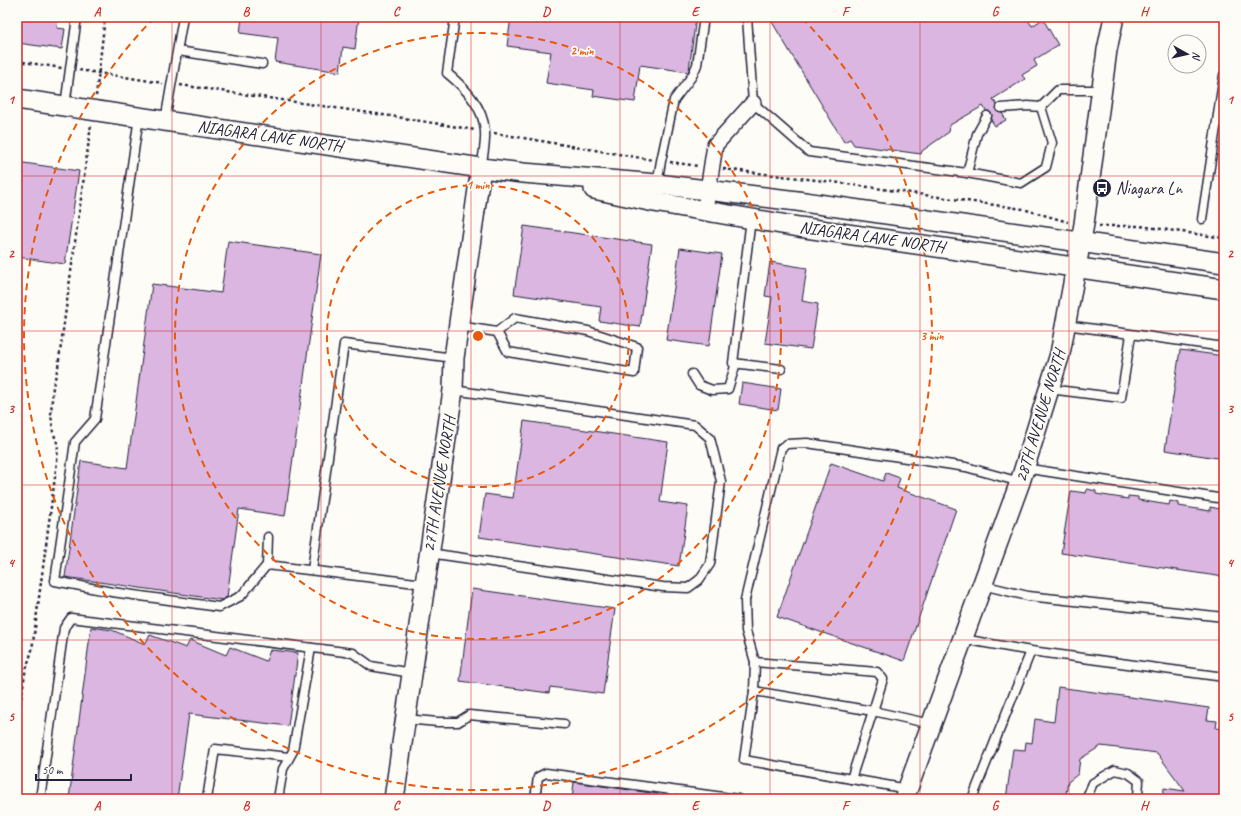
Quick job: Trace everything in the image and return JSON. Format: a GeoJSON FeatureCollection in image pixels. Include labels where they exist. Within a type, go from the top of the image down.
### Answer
{"type":"FeatureCollection","features":[{"type":"Feature","properties":{"kind":"street","name":"28TH AVENUE NORTH"},"geometry":{"type":"LineString","coordinates":[[906,794],[1022,475],[1060,354],[1081,243],[1107,50],[1114,17]]}},
{"type":"Feature","properties":{"kind":"street","name":"NIAGARA LANE NORTH"},"geometry":{"type":"LineString","coordinates":[[17,99],[481,168],[657,184],[796,200],[1224,263]]}},
{"type":"Feature","properties":{"kind":"street"},"geometry":{"type":"LineString","coordinates":[[705,210],[715,145],[754,103]]}},
{"type":"Feature","properties":{"kind":"street","name":"27TH AVENUE NORTH"},"geometry":{"type":"LineString","coordinates":[[394,799],[453,390],[454,358],[458,326],[481,168]]}},
{"type":"Feature","properties":{"kind":"street","name":"NIAGARA LANE NORTH"},"geometry":{"type":"LineString","coordinates":[[523,173],[654,202],[806,228],[1224,289]]}},
{"type":"Feature","properties":{"kind":"lane"},"geometry":{"type":"LineString","coordinates":[[65,106],[77,17]]}},
{"type":"Feature","properties":{"kind":"lane"},"geometry":{"type":"LineString","coordinates":[[165,121],[183,17]]}},
{"type":"Feature","properties":{"kind":"lane"},"geometry":{"type":"LineString","coordinates":[[455,17],[447,73],[458,82],[475,101],[484,121],[485,132],[481,168]]}},
{"type":"Feature","properties":{"kind":"lane"},"geometry":{"type":"LineString","coordinates":[[657,184],[674,100],[692,76],[697,65],[704,17]]}},
{"type":"Feature","properties":{"kind":"lane"},"geometry":{"type":"LineString","coordinates":[[747,17],[754,103],[809,152],[967,173],[1021,183],[1046,167],[1052,143],[1041,107]]}},
{"type":"Feature","properties":{"kind":"lane"},"geometry":{"type":"LineString","coordinates":[[178,51],[262,64]]}},
{"type":"Feature","properties":{"kind":"lane"},"geometry":{"type":"LineString","coordinates":[[1202,219],[1224,75]]}},
{"type":"Feature","properties":{"kind":"lane"},"geometry":{"type":"LineString","coordinates":[[1001,108],[1028,106],[1041,107],[1058,90],[1102,90]]}},
{"type":"Feature","properties":{"kind":"lane"},"geometry":{"type":"LineString","coordinates":[[967,173],[977,134],[987,116]]}},
{"type":"Feature","properties":{"kind":"lane"},"geometry":{"type":"LineString","coordinates":[[139,117],[95,418],[75,442],[55,581],[112,592],[219,607],[241,596],[267,566],[268,537]]}},
{"type":"Feature","properties":{"kind":"lane"},"geometry":{"type":"LineString","coordinates":[[752,218],[733,363],[781,368]]}},
{"type":"Feature","properties":{"kind":"lane"},"geometry":{"type":"LineString","coordinates":[[458,326],[498,332],[515,318],[588,331],[637,347],[634,373],[508,352],[498,332]]}},
{"type":"Feature","properties":{"kind":"lane"},"geometry":{"type":"LineString","coordinates":[[1066,326],[1224,348]]}},
{"type":"Feature","properties":{"kind":"lane"},"geometry":{"type":"LineString","coordinates":[[1048,389],[1121,398],[1131,335]]}},
{"type":"Feature","properties":{"kind":"lane"},"geometry":{"type":"LineString","coordinates":[[312,570],[344,344],[454,358]]}},
{"type":"Feature","properties":{"kind":"lane"},"geometry":{"type":"LineString","coordinates":[[692,374],[699,385],[712,390],[728,389],[736,363]]}},
{"type":"Feature","properties":{"kind":"lane"},"geometry":{"type":"LineString","coordinates":[[429,552],[663,587],[688,588],[698,580],[710,564],[722,481],[710,438],[694,424],[453,390]]}},
{"type":"Feature","properties":{"kind":"lane"},"geometry":{"type":"LineString","coordinates":[[906,794],[851,779],[744,760],[754,691],[756,662],[746,631],[745,600],[781,448],[787,444],[807,443],[1022,475],[1224,499]]}},
{"type":"Feature","properties":{"kind":"lane"},"geometry":{"type":"LineString","coordinates":[[267,566],[424,584]]}},
{"type":"Feature","properties":{"kind":"lane"},"geometry":{"type":"LineString","coordinates":[[982,585],[1028,596],[1224,617]]}},
{"type":"Feature","properties":{"kind":"lane"},"geometry":{"type":"LineString","coordinates":[[40,799],[64,628],[71,618],[353,653],[372,666],[412,673]]}},
{"type":"Feature","properties":{"kind":"lane"},"geometry":{"type":"LineString","coordinates":[[962,639],[1032,651],[1224,677]]}},
{"type":"Feature","properties":{"kind":"lane"},"geometry":{"type":"LineString","coordinates":[[278,799],[282,769],[293,752],[311,648]]}},
{"type":"Feature","properties":{"kind":"lane"},"geometry":{"type":"LineString","coordinates":[[972,799],[1032,651]]}},
{"type":"Feature","properties":{"kind":"lane"},"geometry":{"type":"LineString","coordinates":[[756,662],[878,672],[883,679],[851,779]]}},
{"type":"Feature","properties":{"kind":"lane"},"geometry":{"type":"LineString","coordinates":[[754,691],[873,711],[931,724]]}},
{"type":"Feature","properties":{"kind":"lane"},"geometry":{"type":"LineString","coordinates":[[405,719],[458,722],[469,715],[564,724]]}},
{"type":"Feature","properties":{"kind":"lane"},"geometry":{"type":"LineString","coordinates":[[207,799],[215,749],[289,757]]}},
{"type":"Feature","properties":{"kind":"lane"},"geometry":{"type":"LineString","coordinates":[[1086,799],[1093,783],[1115,770],[1128,773],[1139,781],[1138,796],[1136,799]]}},
{"type":"Feature","properties":{"kind":"lane"},"geometry":{"type":"LineString","coordinates":[[535,799],[538,777],[546,773],[738,799]]}},
{"type":"Feature","properties":{"kind":"path"},"geometry":{"type":"LineString","coordinates":[[96,96],[105,17]]}},
{"type":"Feature","properties":{"kind":"path"},"geometry":{"type":"LineString","coordinates":[[17,61],[397,117],[661,161],[833,182],[1023,209],[1068,222]]}},
{"type":"Feature","properties":{"kind":"path"},"geometry":{"type":"LineString","coordinates":[[17,728],[25,673],[32,650],[57,462],[58,445],[53,432],[51,413],[53,386],[58,368],[91,125]]}},
{"type":"Feature","properties":{"kind":"path"},"geometry":{"type":"LineString","coordinates":[[1098,226],[1140,226],[1224,238]]}},
{"type":"Feature","properties":{"kind":"building"},"geometry":{"type":"Polygon","coordinates":[[[17,17],[58,17],[57,28],[65,29],[62,49],[17,43],[17,17]]]}},
{"type":"Feature","properties":{"kind":"building"},"geometry":{"type":"Polygon","coordinates":[[[242,17],[359,17],[355,49],[343,47],[340,72],[275,62],[278,38],[240,33],[242,17]]]}},
{"type":"Feature","properties":{"kind":"building"},"geometry":{"type":"Polygon","coordinates":[[[511,17],[696,17],[689,70],[688,72],[640,65],[635,102],[593,96],[594,90],[546,83],[551,52],[507,46],[511,17]]]}},
{"type":"Feature","properties":{"kind":"building"},"geometry":{"type":"Polygon","coordinates":[[[769,17],[1026,17],[1032,26],[1043,19],[1058,45],[1034,60],[1037,66],[1022,75],[1025,79],[993,99],[997,105],[996,111],[1002,113],[1006,120],[995,126],[991,120],[992,114],[989,111],[986,111],[983,106],[950,125],[949,132],[922,151],[921,154],[854,145],[850,139],[844,142],[769,17]]]}},
{"type":"Feature","properties":{"kind":"building"},"geometry":{"type":"Polygon","coordinates":[[[17,162],[79,171],[65,264],[17,257],[17,162]]]}},
{"type":"Feature","properties":{"kind":"building"},"geometry":{"type":"Polygon","coordinates":[[[524,226],[652,244],[640,327],[599,321],[601,307],[514,294],[524,226]]]}},
{"type":"Feature","properties":{"kind":"building"},"geometry":{"type":"Polygon","coordinates":[[[228,241],[321,254],[285,516],[239,509],[227,597],[222,600],[65,577],[81,461],[127,468],[152,284],[221,293],[228,241]]]}},
{"type":"Feature","properties":{"kind":"building"},"geometry":{"type":"Polygon","coordinates":[[[680,248],[722,254],[709,346],[666,340],[680,248]]]}},
{"type":"Feature","properties":{"kind":"building"},"geometry":{"type":"Polygon","coordinates":[[[770,262],[807,268],[802,301],[818,304],[811,349],[765,343],[772,297],[765,296],[770,262]]]}},
{"type":"Feature","properties":{"kind":"building"},"geometry":{"type":"Polygon","coordinates":[[[1180,350],[1224,356],[1224,459],[1165,450],[1180,350]]]}},
{"type":"Feature","properties":{"kind":"building"},"geometry":{"type":"Polygon","coordinates":[[[742,383],[781,389],[778,410],[739,404],[742,383]]]}},
{"type":"Feature","properties":{"kind":"building"},"geometry":{"type":"Polygon","coordinates":[[[524,421],[668,442],[660,502],[688,506],[679,566],[479,537],[485,494],[513,498],[524,421]]]}},
{"type":"Feature","properties":{"kind":"building"},"geometry":{"type":"Polygon","coordinates":[[[831,463],[883,481],[886,473],[900,478],[897,488],[956,509],[904,661],[777,617],[831,463]]]}},
{"type":"Feature","properties":{"kind":"building"},"geometry":{"type":"Polygon","coordinates":[[[1087,489],[1096,491],[1096,494],[1128,499],[1128,496],[1138,497],[1138,500],[1169,505],[1170,501],[1179,503],[1179,506],[1210,511],[1210,507],[1220,509],[1220,512],[1224,513],[1224,577],[1061,553],[1071,491],[1086,493],[1087,489]]]}},
{"type":"Feature","properties":{"kind":"building"},"geometry":{"type":"Polygon","coordinates":[[[472,589],[615,609],[603,694],[550,687],[549,693],[460,681],[472,589]]]}},
{"type":"Feature","properties":{"kind":"building"},"geometry":{"type":"Polygon","coordinates":[[[91,627],[112,630],[145,644],[150,635],[186,648],[190,640],[226,655],[230,647],[266,661],[270,650],[298,653],[288,726],[189,714],[177,799],[69,799],[91,627]]]}},
{"type":"Feature","properties":{"kind":"building"},"geometry":{"type":"Polygon","coordinates":[[[1058,687],[1209,708],[1207,720],[1217,721],[1216,728],[1224,729],[1224,796],[1220,795],[1219,799],[1163,799],[1164,788],[1185,791],[1157,753],[1101,746],[1080,759],[1078,774],[1068,782],[1065,799],[1006,799],[1013,749],[1025,750],[1026,742],[1032,743],[1035,719],[1054,722],[1058,687]]]}},
{"type":"Feature","properties":{"kind":"building"},"geometry":{"type":"Polygon","coordinates":[[[574,782],[658,794],[657,799],[572,799],[574,782]]]}},
{"type":"Feature","properties":{"kind":"place","name":"Niagara Ln"},"geometry":{"type":"Point","coordinates":[1102,188]}}]}
